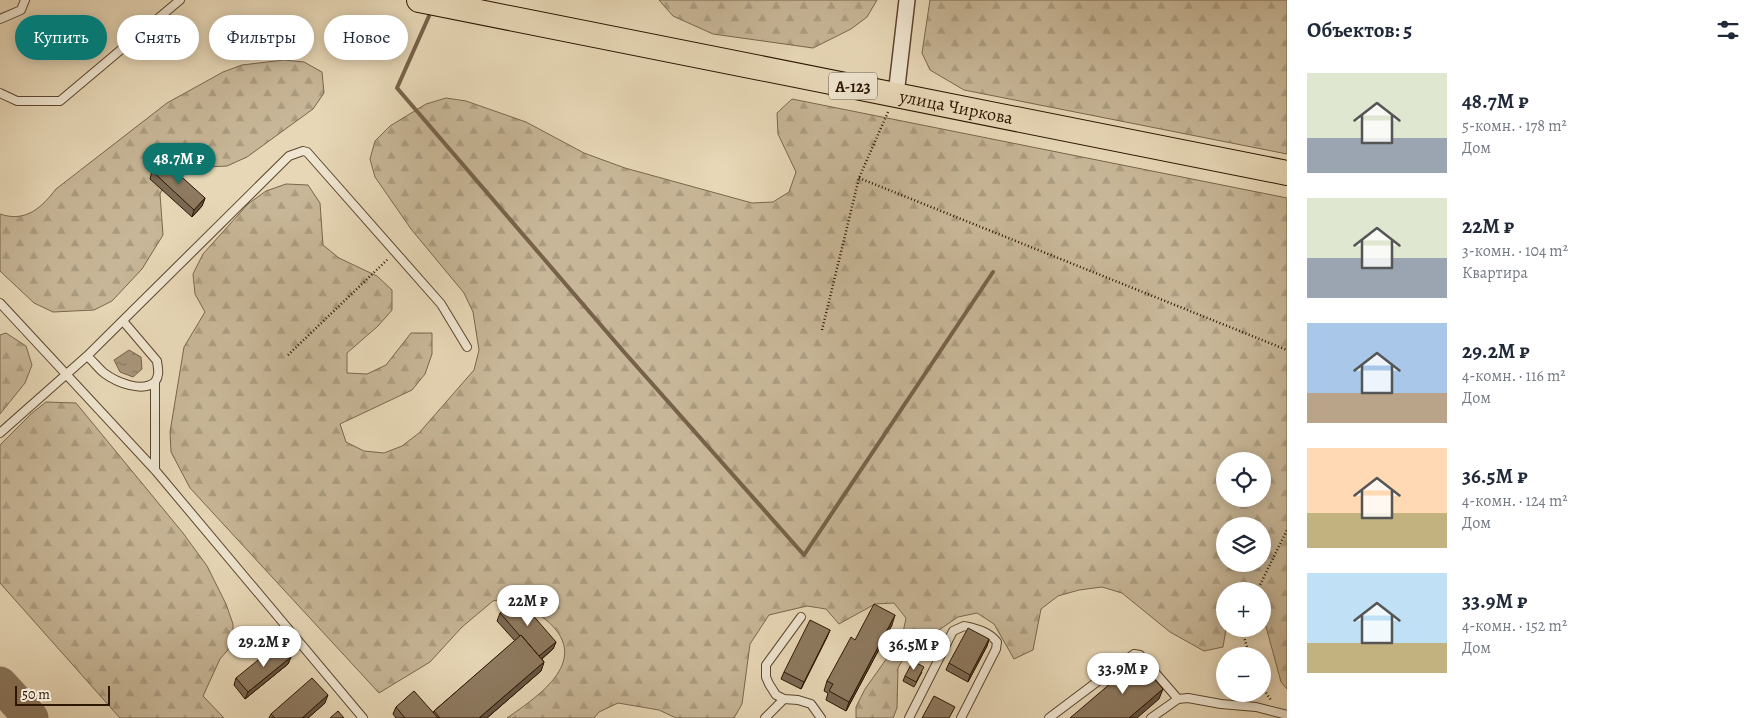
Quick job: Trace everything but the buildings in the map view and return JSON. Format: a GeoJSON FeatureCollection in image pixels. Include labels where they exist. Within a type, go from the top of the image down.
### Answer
{"type":"FeatureCollection","features":[{"type":"Feature","properties":{"kind":"main road","name":"улица Чиркова"},"geometry":{"type":"LineString","coordinates":[[419,0],[896,94],[1287,174]]}},
{"type":"Feature","properties":{"kind":"street"},"geometry":{"type":"LineString","coordinates":[[896,94],[907,0]]}},
{"type":"Feature","properties":{"kind":"lane"},"geometry":{"type":"LineString","coordinates":[[0,19],[21,10],[25,0]]}},
{"type":"Feature","properties":{"kind":"lane"},"geometry":{"type":"LineString","coordinates":[[0,93],[17,100],[60,100],[180,0]]}},
{"type":"Feature","properties":{"kind":"lane"},"geometry":{"type":"LineString","coordinates":[[0,433],[87,356],[289,156],[303,151],[307,152],[441,304],[467,347]]}},
{"type":"Feature","properties":{"kind":"lane"},"geometry":{"type":"LineString","coordinates":[[0,303],[155,470],[363,718]]}},
{"type":"Feature","properties":{"kind":"lane"},"geometry":{"type":"LineString","coordinates":[[87,356],[105,374],[122,383],[150,386],[155,382],[159,374],[156,361],[123,321]]}},
{"type":"Feature","properties":{"kind":"lane"},"geometry":{"type":"LineString","coordinates":[[155,382],[155,470]]}},
{"type":"Feature","properties":{"kind":"lane"},"geometry":{"type":"LineString","coordinates":[[801,617],[766,665],[766,677],[776,695],[784,699],[798,700],[811,704],[821,718]]}},
{"type":"Feature","properties":{"kind":"lane"},"geometry":{"type":"LineString","coordinates":[[909,718],[953,631],[964,626],[992,635],[997,642],[996,649],[961,718]]}},
{"type":"Feature","properties":{"kind":"lane"},"geometry":{"type":"LineString","coordinates":[[1049,718],[1134,654],[1140,655],[1178,699]]}},
{"type":"Feature","properties":{"kind":"lane"},"geometry":{"type":"LineString","coordinates":[[1151,718],[1178,699],[1188,698],[1221,704],[1256,707],[1287,716]]}},
{"type":"Feature","properties":{"kind":"lane"},"geometry":{"type":"LineString","coordinates":[[765,718],[784,699]]}},
{"type":"Feature","properties":{"kind":"path"},"geometry":{"type":"LineString","coordinates":[[822,330],[859,178],[896,94]]}},
{"type":"Feature","properties":{"kind":"path"},"geometry":{"type":"LineString","coordinates":[[859,178],[1287,350]]}},
{"type":"Feature","properties":{"kind":"path"},"geometry":{"type":"LineString","coordinates":[[288,355],[396,251]]}},
{"type":"Feature","properties":{"kind":"path"},"geometry":{"type":"LineString","coordinates":[[1261,582],[1287,530]]}},
{"type":"Feature","properties":{"kind":"green space"},"geometry":{"type":"Polygon","coordinates":[[[659,0],[877,0],[867,17],[851,29],[813,48],[713,34],[673,16],[659,0]]]}},
{"type":"Feature","properties":{"kind":"green space"},"geometry":{"type":"Polygon","coordinates":[[[930,0],[1287,0],[1287,154],[964,90],[930,70],[922,53],[930,0]]]}},
{"type":"Feature","properties":{"kind":"green space"},"geometry":{"type":"Polygon","coordinates":[[[284,60],[304,62],[322,72],[324,93],[313,109],[247,157],[227,166],[187,168],[169,176],[160,194],[163,235],[142,269],[112,301],[94,310],[53,312],[34,303],[0,271],[0,214],[18,216],[32,212],[45,202],[56,189],[167,103],[223,72],[242,65],[284,60]]]}},
{"type":"Feature","properties":{"kind":"green space"},"geometry":{"type":"Polygon","coordinates":[[[446,98],[466,101],[526,122],[584,153],[625,168],[752,203],[773,202],[789,192],[796,172],[778,134],[777,113],[792,99],[1287,198],[1287,689],[1281,682],[1269,637],[1271,637],[1271,582],[1216,582],[1216,637],[1225,637],[1223,647],[1204,651],[1170,632],[1122,593],[1102,587],[1079,590],[1058,596],[1041,609],[1033,650],[1014,659],[994,624],[977,613],[958,617],[908,651],[898,668],[897,708],[893,718],[856,718],[856,707],[865,689],[902,637],[906,618],[894,603],[875,604],[839,624],[826,609],[807,606],[769,615],[750,644],[742,704],[734,718],[676,718],[659,710],[618,703],[599,712],[594,718],[507,718],[534,698],[557,675],[563,662],[564,648],[559,634],[545,619],[512,597],[493,601],[462,627],[430,662],[379,693],[190,488],[171,452],[170,432],[184,347],[205,312],[195,294],[193,274],[203,254],[248,204],[266,191],[286,184],[308,185],[320,203],[323,245],[339,258],[377,276],[392,290],[392,310],[378,326],[347,353],[347,373],[367,374],[386,365],[411,333],[432,333],[432,354],[425,374],[412,390],[340,424],[346,442],[364,451],[384,453],[402,446],[419,433],[474,370],[479,350],[473,312],[464,293],[411,229],[375,177],[370,159],[375,141],[390,126],[426,104],[446,98]]]}},
{"type":"Feature","properties":{"kind":"green space"},"geometry":{"type":"Polygon","coordinates":[[[6,333],[26,346],[32,365],[25,383],[0,414],[0,335],[6,333]]]}},
{"type":"Feature","properties":{"kind":"green space"},"geometry":{"type":"Polygon","coordinates":[[[46,402],[76,403],[183,533],[207,566],[226,604],[233,624],[233,644],[220,659],[203,696],[224,718],[120,718],[0,583],[0,445],[46,402]]]}},
{"type":"Feature","properties":{"kind":"water"},"geometry":{"type":"Polygon","coordinates":[[[129,350],[141,357],[142,369],[133,377],[120,372],[114,360],[129,350]]]}},
{"type":"Feature","properties":{"kind":"waterway"},"geometry":{"type":"LineString","coordinates":[[429,16],[397,88],[624,352],[804,555],[993,272]]}},
{"type":"Feature","properties":{"kind":"taxiway"},"geometry":{"type":"LineString","coordinates":[[0,684],[31,718]]}}]}
